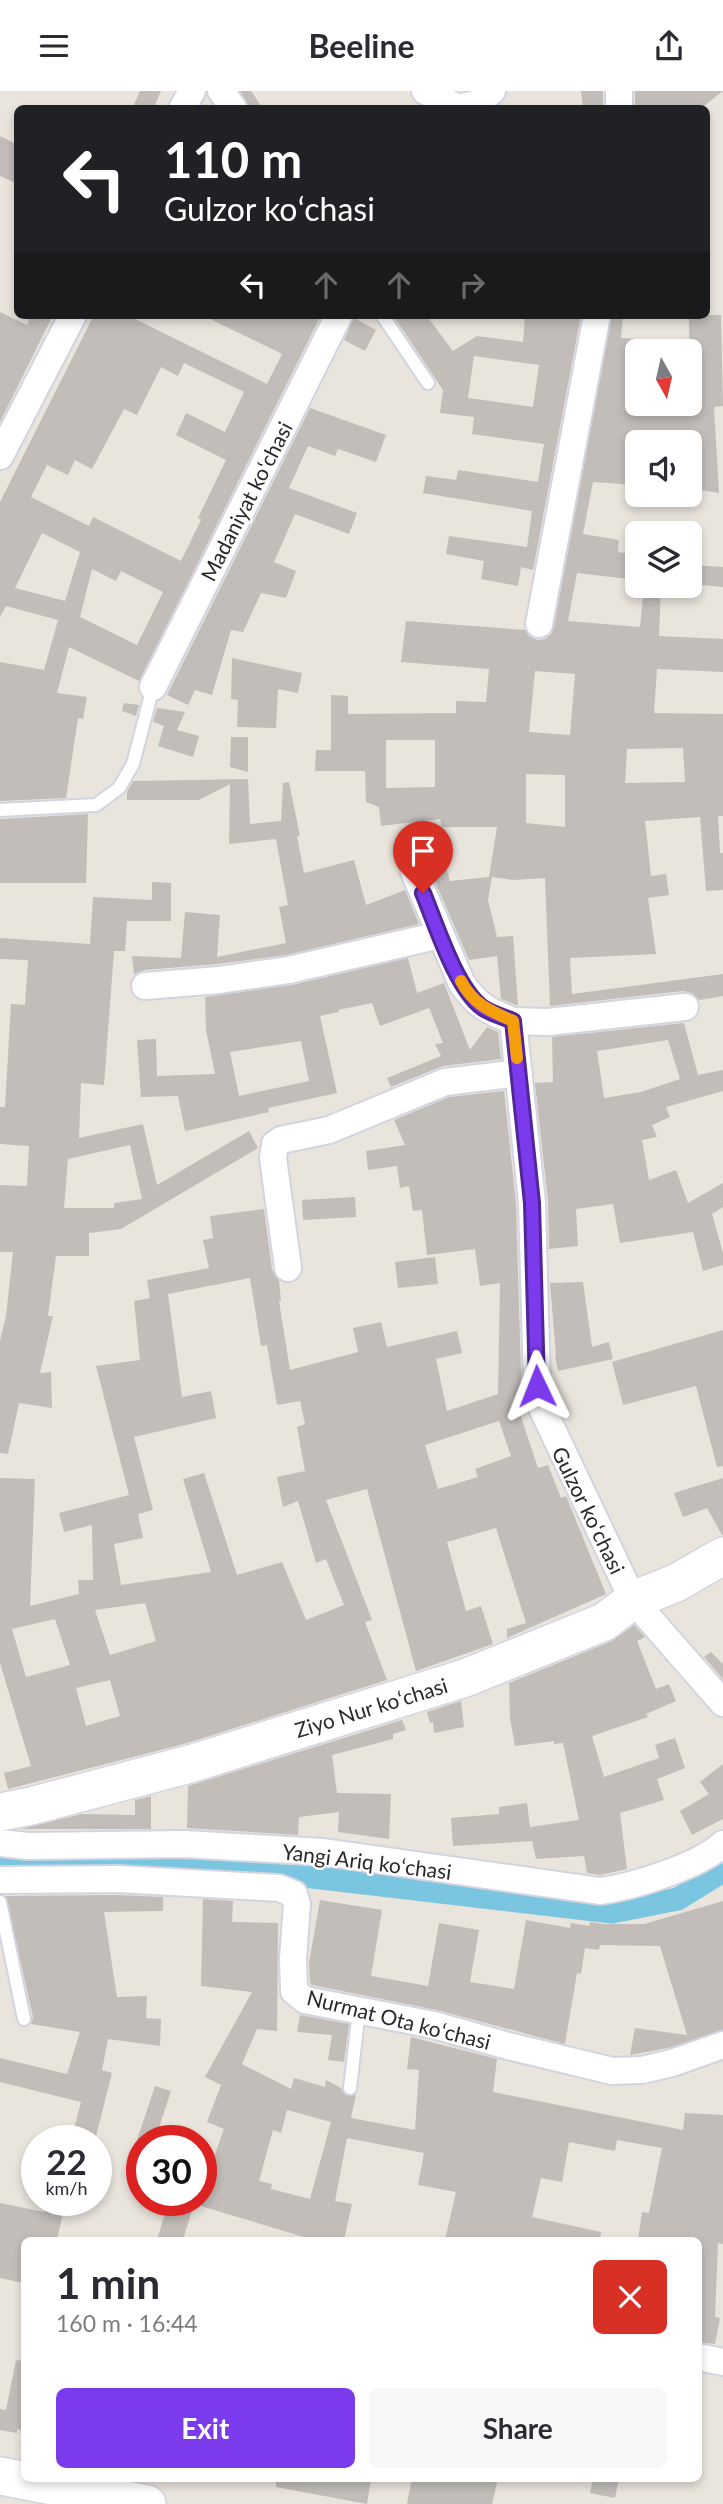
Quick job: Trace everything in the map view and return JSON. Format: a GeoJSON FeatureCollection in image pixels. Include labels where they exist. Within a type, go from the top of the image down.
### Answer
{"type":"FeatureCollection","features":[{"type":"Feature","properties":{"kind":"street"},"geometry":{"type":"LineString","coordinates":[[425,91],[451,105]]}},
{"type":"Feature","properties":{"kind":"street"},"geometry":{"type":"LineString","coordinates":[[472,105],[492,91]]}},
{"type":"Feature","properties":{"kind":"street"},"geometry":{"type":"LineString","coordinates":[[0,456],[71,319]]}},
{"type":"Feature","properties":{"kind":"street","name":"Madaniyat koʻchasi"},"geometry":{"type":"LineString","coordinates":[[153,687],[337,319]]}},
{"type":"Feature","properties":{"kind":"street"},"geometry":{"type":"LineString","coordinates":[[539,624],[596,319]]}},
{"type":"Feature","properties":{"kind":"street"},"geometry":{"type":"LineString","coordinates":[[414,872],[462,984],[472,998],[485,1009],[513,1021],[548,1023],[685,1007]]}},
{"type":"Feature","properties":{"kind":"street"},"geometry":{"type":"LineString","coordinates":[[145,986],[219,980],[289,970],[440,935]]}},
{"type":"Feature","properties":{"kind":"street","name":"Gulzor koʻchasi"},"geometry":{"type":"LineString","coordinates":[[513,1021],[532,1203],[537,1386],[545,1419],[633,1600],[723,1703]]}},
{"type":"Feature","properties":{"kind":"street"},"geometry":{"type":"LineString","coordinates":[[288,1268],[273,1158],[275,1144],[281,1140],[330,1130],[446,1081],[519,1073]]}},
{"type":"Feature","properties":{"kind":"street","name":"Ziyo Nur koʻchasi"},"geometry":{"type":"LineString","coordinates":[[0,1812],[190,1764],[465,1678],[604,1622],[633,1600],[676,1583],[723,1556]]}},
{"type":"Feature","properties":{"kind":"street","name":"Yangi Ariq koʻchasi"},"geometry":{"type":"LineString","coordinates":[[0,1843],[28,1846],[184,1844],[324,1852],[600,1891],[626,1888],[680,1868],[723,1844]]}},
{"type":"Feature","properties":{"kind":"street","name":"Nurmat Ota koʻchasi"},"geometry":{"type":"LineString","coordinates":[[0,1880],[119,1879],[279,1888],[294,1894],[297,1904],[293,1959],[295,1991],[305,2000],[434,2025],[612,2071],[642,2070],[672,2063],[723,2045]]}},
{"type":"Feature","properties":{"kind":"street"},"geometry":{"type":"LineString","coordinates":[[702,2358],[723,2363],[723,2350]]}},
{"type":"Feature","properties":{"kind":"street"},"geometry":{"type":"LineString","coordinates":[[0,2476],[21,2480]]}},
{"type":"Feature","properties":{"kind":"street"},"geometry":{"type":"LineString","coordinates":[[30,2482],[128,2502]]}},
{"type":"Feature","properties":{"kind":"lane"},"geometry":{"type":"LineString","coordinates":[[385,319],[428,383]]}},
{"type":"Feature","properties":{"kind":"lane"},"geometry":{"type":"LineString","coordinates":[[0,810],[96,805],[119,788],[133,764],[153,687]]}},
{"type":"Feature","properties":{"kind":"lane"},"geometry":{"type":"LineString","coordinates":[[0,1902],[24,2019]]}},
{"type":"Feature","properties":{"kind":"lane"},"geometry":{"type":"LineString","coordinates":[[350,2088],[359,2010]]}},
{"type":"Feature","properties":{"kind":"building"},"geometry":{"type":"Polygon","coordinates":[[[140,91],[161,91],[155,105],[134,105],[140,91]]]}},
{"type":"Feature","properties":{"kind":"building"},"geometry":{"type":"Polygon","coordinates":[[[240,91],[251,91],[260,105],[248,105],[240,91]]]}},
{"type":"Feature","properties":{"kind":"building"},"geometry":{"type":"Polygon","coordinates":[[[581,91],[603,91],[603,105],[583,105],[581,91]]]}},
{"type":"Feature","properties":{"kind":"building"},"geometry":{"type":"Polygon","coordinates":[[[635,91],[723,91],[705,105],[635,105],[635,91]]]}},
{"type":"Feature","properties":{"kind":"building"},"geometry":{"type":"Polygon","coordinates":[[[0,136],[14,143],[14,182],[0,176],[0,136]]]}},
{"type":"Feature","properties":{"kind":"building"},"geometry":{"type":"Polygon","coordinates":[[[0,312],[27,325],[29,319],[51,319],[0,422],[0,312]]]}},
{"type":"Feature","properties":{"kind":"building"},"geometry":{"type":"Polygon","coordinates":[[[710,315],[721,315],[723,406],[714,407],[719,493],[702,490],[702,430],[625,430],[625,484],[593,482],[583,534],[619,540],[618,552],[625,553],[625,579],[577,573],[568,621],[640,627],[643,598],[661,598],[659,636],[723,639],[723,672],[657,669],[654,713],[723,714],[723,816],[718,816],[720,853],[723,853],[723,890],[706,891],[700,817],[645,821],[651,876],[666,874],[669,895],[648,898],[656,954],[570,958],[572,994],[723,974],[723,996],[699,1000],[692,993],[683,991],[550,1006],[545,878],[513,880],[492,877],[488,900],[497,937],[513,936],[518,1005],[501,999],[497,956],[469,960],[428,865],[415,856],[407,858],[401,864],[396,848],[437,837],[450,881],[489,877],[497,827],[442,827],[440,819],[381,826],[379,807],[366,802],[365,771],[315,771],[316,750],[331,750],[331,695],[348,696],[348,714],[456,713],[456,701],[486,702],[489,669],[401,662],[406,621],[525,630],[537,640],[545,639],[554,627],[611,319],[623,319],[621,338],[637,339],[625,339],[625,417],[702,417],[702,339],[689,339],[689,319],[710,319],[710,315]],[[535,671],[529,732],[570,735],[575,674],[535,671]],[[386,740],[386,788],[435,787],[435,740],[386,740]],[[683,748],[627,749],[625,783],[685,782],[683,748]],[[526,774],[526,823],[565,827],[565,775],[526,774]]]}},
{"type":"Feature","properties":{"kind":"building"},"geometry":{"type":"Polygon","coordinates":[[[92,319],[135,319],[267,384],[282,354],[210,319],[319,319],[139,681],[69,647],[57,693],[87,697],[83,719],[78,718],[66,798],[0,801],[0,662],[44,670],[58,620],[6,606],[0,617],[0,502],[92,319]],[[184,363],[178,376],[161,367],[137,415],[124,409],[92,469],[75,460],[68,475],[47,465],[31,497],[89,526],[93,517],[181,561],[226,460],[176,435],[186,413],[225,432],[244,392],[184,363]],[[42,533],[15,588],[65,601],[80,552],[42,533]],[[92,569],[80,617],[137,645],[163,592],[121,571],[116,581],[92,569]]]}},
{"type":"Feature","properties":{"kind":"building"},"geometry":{"type":"Polygon","coordinates":[[[354,319],[376,330],[365,351],[344,340],[354,319]]]}},
{"type":"Feature","properties":{"kind":"building"},"geometry":{"type":"Polygon","coordinates":[[[396,319],[429,319],[453,351],[477,336],[523,342],[525,319],[580,319],[533,570],[521,567],[518,586],[481,579],[484,561],[446,554],[449,536],[527,547],[532,511],[423,493],[426,476],[456,480],[458,470],[538,482],[544,444],[472,434],[474,417],[440,413],[443,390],[396,319]],[[474,356],[468,398],[533,407],[539,365],[474,356]]]}},
{"type":"Feature","properties":{"kind":"building"},"geometry":{"type":"Polygon","coordinates":[[[310,408],[386,435],[376,462],[338,449],[335,456],[308,446],[289,488],[357,513],[349,534],[295,514],[274,562],[296,571],[286,598],[261,593],[243,632],[231,630],[212,695],[195,690],[188,705],[167,695],[310,408]]]}},
{"type":"Feature","properties":{"kind":"building"},"geometry":{"type":"Polygon","coordinates":[[[702,566],[723,567],[723,587],[702,585],[702,566]]]}},
{"type":"Feature","properties":{"kind":"building"},"geometry":{"type":"Polygon","coordinates":[[[232,658],[302,673],[298,693],[278,689],[276,728],[237,727],[238,700],[231,699],[232,658]]]}},
{"type":"Feature","properties":{"kind":"building"},"geometry":{"type":"Polygon","coordinates":[[[124,703],[139,705],[136,716],[122,711],[124,703]]]}},
{"type":"Feature","properties":{"kind":"building"},"geometry":{"type":"Polygon","coordinates":[[[157,708],[185,712],[177,730],[199,736],[193,757],[158,746],[164,726],[153,722],[157,708]]]}},
{"type":"Feature","properties":{"kind":"building"},"geometry":{"type":"Polygon","coordinates":[[[231,737],[248,737],[248,772],[230,767],[231,737]]]}},
{"type":"Feature","properties":{"kind":"building"},"geometry":{"type":"Polygon","coordinates":[[[248,779],[250,824],[281,821],[283,783],[289,782],[304,873],[354,860],[366,905],[405,890],[419,924],[286,955],[144,970],[134,974],[132,956],[181,958],[185,912],[220,915],[217,957],[286,943],[279,907],[288,905],[276,839],[229,844],[230,784],[199,800],[127,800],[127,792],[133,781],[248,779]]]}},
{"type":"Feature","properties":{"kind":"building"},"geometry":{"type":"Polygon","coordinates":[[[88,814],[86,883],[0,883],[0,819],[88,814]]]}},
{"type":"Feature","properties":{"kind":"building"},"geometry":{"type":"Polygon","coordinates":[[[152,882],[171,883],[171,921],[127,921],[125,951],[114,951],[104,1085],[81,1083],[79,1138],[143,1124],[157,1185],[249,1131],[258,1148],[121,1229],[89,1233],[89,1256],[56,1256],[48,1316],[53,1316],[40,1373],[51,1372],[52,1408],[19,1403],[8,1454],[0,1453],[0,1341],[6,1316],[13,1252],[0,1252],[0,1185],[27,1186],[29,1146],[0,1144],[0,1107],[5,1107],[11,1004],[25,1005],[28,960],[0,959],[0,938],[90,944],[93,897],[152,900],[152,882]],[[130,1145],[68,1159],[64,1208],[114,1208],[114,1203],[142,1199],[130,1145]]]}},
{"type":"Feature","properties":{"kind":"building"},"geometry":{"type":"Polygon","coordinates":[[[408,958],[417,993],[444,983],[470,1050],[487,1027],[498,1032],[501,1059],[443,1066],[391,1087],[387,1078],[441,1056],[435,1044],[443,1043],[429,1008],[380,1026],[372,1003],[320,1016],[337,1093],[268,1108],[269,1112],[185,1131],[178,1096],[141,1097],[137,1040],[156,1039],[157,1076],[215,1074],[206,1030],[205,997],[292,985],[408,958]],[[301,1041],[230,1052],[239,1096],[309,1081],[301,1041]]]}},
{"type":"Feature","properties":{"kind":"building"},"geometry":{"type":"Polygon","coordinates":[[[684,1023],[698,1075],[723,1070],[723,1091],[666,1107],[670,1117],[652,1125],[657,1137],[642,1140],[649,1180],[676,1170],[688,1203],[723,1183],[723,1207],[712,1214],[723,1253],[723,1265],[703,1271],[693,1232],[620,1243],[613,1204],[576,1209],[578,1246],[549,1249],[548,1201],[535,1083],[553,1082],[552,1037],[684,1023]],[[668,1040],[597,1051],[604,1098],[641,1092],[680,1079],[668,1040]]]}},
{"type":"Feature","properties":{"kind":"building"},"geometry":{"type":"Polygon","coordinates":[[[504,1091],[516,1204],[520,1414],[538,1468],[548,1465],[561,1498],[566,1496],[606,1594],[507,1638],[507,1629],[526,1623],[496,1528],[447,1542],[466,1611],[481,1606],[493,1644],[416,1671],[367,1489],[326,1500],[372,1620],[365,1622],[387,1680],[184,1744],[8,1789],[4,1773],[31,1766],[0,1663],[0,1478],[35,1479],[30,1606],[79,1594],[78,1580],[93,1580],[92,1525],[64,1532],[59,1513],[129,1495],[96,1366],[140,1360],[134,1301],[150,1298],[147,1280],[209,1268],[203,1240],[213,1238],[210,1216],[264,1209],[272,1270],[279,1280],[279,1301],[290,1370],[358,1352],[353,1328],[381,1322],[387,1347],[457,1331],[462,1353],[436,1359],[447,1411],[498,1394],[500,1283],[480,1286],[475,1249],[427,1255],[422,1210],[413,1211],[409,1186],[400,1188],[397,1166],[368,1170],[366,1151],[405,1145],[394,1120],[449,1097],[504,1091]],[[250,1278],[168,1294],[182,1397],[211,1391],[216,1418],[134,1437],[153,1510],[138,1514],[143,1538],[114,1544],[121,1585],[211,1572],[183,1479],[204,1473],[237,1575],[282,1562],[306,1620],[344,1605],[326,1559],[316,1563],[298,1501],[283,1507],[277,1477],[305,1471],[297,1427],[305,1424],[300,1401],[277,1405],[267,1345],[261,1346],[250,1278]],[[499,1421],[425,1445],[438,1489],[478,1477],[475,1469],[511,1456],[499,1421]],[[145,1603],[95,1610],[110,1655],[156,1641],[145,1603]],[[55,1619],[12,1629],[26,1677],[70,1665],[55,1619]],[[110,1680],[76,1688],[86,1726],[120,1716],[110,1680]]]}},
{"type":"Feature","properties":{"kind":"building"},"geometry":{"type":"Polygon","coordinates":[[[355,1197],[356,1217],[303,1220],[302,1200],[355,1197]]]}},
{"type":"Feature","properties":{"kind":"building"},"geometry":{"type":"Polygon","coordinates":[[[435,1257],[438,1284],[398,1288],[395,1262],[435,1257]]]}},
{"type":"Feature","properties":{"kind":"building"},"geometry":{"type":"Polygon","coordinates":[[[583,1282],[592,1347],[609,1342],[613,1359],[558,1371],[550,1283],[583,1282]]]}},
{"type":"Feature","properties":{"kind":"building"},"geometry":{"type":"Polygon","coordinates":[[[723,1330],[723,1466],[717,1467],[696,1386],[623,1405],[612,1362],[723,1330]]]}},
{"type":"Feature","properties":{"kind":"building"},"geometry":{"type":"Polygon","coordinates":[[[723,1478],[722,1535],[707,1508],[683,1517],[674,1493],[723,1478]]]}},
{"type":"Feature","properties":{"kind":"building"},"geometry":{"type":"Polygon","coordinates":[[[634,1625],[645,1637],[637,1641],[656,1689],[669,1684],[676,1701],[646,1714],[648,1717],[592,1736],[604,1777],[659,1758],[655,1745],[675,1738],[685,1768],[657,1779],[664,1800],[620,1813],[627,1869],[600,1875],[587,1873],[584,1856],[536,1859],[532,1841],[453,1846],[451,1818],[499,1814],[499,1807],[527,1803],[530,1827],[579,1820],[563,1743],[554,1744],[554,1741],[515,1746],[510,1718],[509,1683],[612,1641],[634,1625]]]}},
{"type":"Feature","properties":{"kind":"building"},"geometry":{"type":"Polygon","coordinates":[[[711,1652],[723,1664],[723,1679],[704,1657],[711,1652]]]}},
{"type":"Feature","properties":{"kind":"building"},"geometry":{"type":"Polygon","coordinates":[[[461,1701],[464,1727],[434,1733],[433,1722],[430,1723],[427,1712],[461,1701]]]}},
{"type":"Feature","properties":{"kind":"building"},"geometry":{"type":"Polygon","coordinates":[[[402,1720],[406,1730],[393,1734],[393,1739],[332,1755],[337,1793],[391,1794],[389,1839],[338,1832],[339,1812],[299,1817],[298,1835],[187,1828],[188,1786],[402,1720]]]}},
{"type":"Feature","properties":{"kind":"building"},"geometry":{"type":"Polygon","coordinates":[[[723,1764],[723,1819],[692,1835],[680,1811],[709,1794],[700,1782],[723,1764]]]}},
{"type":"Feature","properties":{"kind":"building"},"geometry":{"type":"Polygon","coordinates":[[[151,1796],[151,1829],[21,1829],[82,1814],[135,1815],[135,1800],[151,1796]]]}},
{"type":"Feature","properties":{"kind":"building"},"geometry":{"type":"Polygon","coordinates":[[[6,1896],[163,1897],[163,1911],[104,1912],[117,1997],[147,1996],[146,2018],[161,2019],[160,2046],[108,2039],[102,2070],[112,2073],[99,2125],[75,2125],[81,2102],[0,2082],[0,2058],[67,2074],[80,2032],[31,2024],[33,2017],[6,1896]]]}},
{"type":"Feature","properties":{"kind":"building"},"geometry":{"type":"Polygon","coordinates":[[[203,1899],[233,1901],[232,1922],[278,1923],[277,2031],[257,2029],[242,2064],[291,2089],[294,2078],[325,2087],[326,2080],[341,2088],[345,2095],[356,2095],[351,2118],[415,2130],[419,2070],[407,2069],[411,2037],[497,2059],[493,2092],[683,2130],[685,2113],[723,2115],[723,2244],[718,2243],[715,2317],[720,2318],[715,2344],[702,2342],[702,2237],[638,2237],[642,2212],[649,2213],[662,2148],[617,2140],[615,2151],[569,2142],[562,2182],[541,2178],[532,2217],[601,2232],[600,2237],[446,2237],[456,2192],[418,2185],[424,2153],[347,2138],[335,2201],[352,2204],[345,2237],[304,2237],[217,2211],[217,2149],[224,2129],[207,2122],[221,2085],[205,2077],[252,1992],[201,1986],[203,1899]],[[287,2110],[281,2133],[273,2130],[259,2181],[272,2184],[271,2189],[310,2199],[331,2122],[287,2110]]]}},
{"type":"Feature","properties":{"kind":"building"},"geometry":{"type":"Polygon","coordinates":[[[320,1900],[382,1910],[371,1976],[428,1986],[439,1923],[479,1930],[470,1982],[514,1989],[526,1920],[570,1928],[571,1923],[589,1926],[590,1922],[644,1924],[723,1901],[723,2030],[668,2048],[630,2055],[635,2028],[687,2035],[660,1946],[600,1945],[599,1950],[585,1948],[581,1974],[577,1973],[565,2044],[437,2010],[312,1985],[309,1963],[320,1900]]]}},
{"type":"Feature","properties":{"kind":"building"},"geometry":{"type":"Polygon","coordinates":[[[300,2015],[349,2024],[344,2062],[328,2060],[332,2035],[297,2032],[300,2015]]]}},
{"type":"Feature","properties":{"kind":"building"},"geometry":{"type":"Polygon","coordinates":[[[155,2086],[171,2091],[160,2125],[142,2125],[155,2086]]]}},
{"type":"Feature","properties":{"kind":"building"},"geometry":{"type":"Polygon","coordinates":[[[0,2203],[21,2207],[21,2216],[62,2216],[58,2237],[21,2237],[21,2282],[0,2278],[0,2203]]]}},
{"type":"Feature","properties":{"kind":"building"},"geometry":{"type":"Polygon","coordinates":[[[164,2216],[190,2216],[184,2237],[158,2237],[164,2216]]]}},
{"type":"Feature","properties":{"kind":"building"},"geometry":{"type":"Polygon","coordinates":[[[16,2360],[21,2361],[21,2430],[17,2429],[17,2433],[0,2430],[0,2409],[6,2410],[16,2360]]]}},
{"type":"Feature","properties":{"kind":"building"},"geometry":{"type":"Polygon","coordinates":[[[276,2482],[370,2482],[367,2504],[276,2487],[276,2482]]]}},
{"type":"Feature","properties":{"kind":"building"},"geometry":{"type":"Polygon","coordinates":[[[411,2482],[497,2482],[492,2504],[407,2504],[411,2482]]]}},
{"type":"Feature","properties":{"kind":"building"},"geometry":{"type":"Polygon","coordinates":[[[592,2482],[618,2482],[615,2498],[590,2493],[592,2482]]]}},
{"type":"Feature","properties":{"kind":"waterway"},"geometry":{"type":"LineString","coordinates":[[0,1862],[287,1874],[612,1912],[678,1899],[723,1871]]}},
{"type":"Feature","properties":{"kind":"slow traffic"},"geometry":{"type":"LineString","coordinates":[[461,981],[472,998],[485,1009],[513,1021],[517,1058]]}},
{"type":"Feature","properties":{"kind":"route"},"geometry":{"type":"LineString","coordinates":[[423,893],[462,984],[472,998],[485,1009],[513,1021],[532,1203],[537,1386]]}}]}
